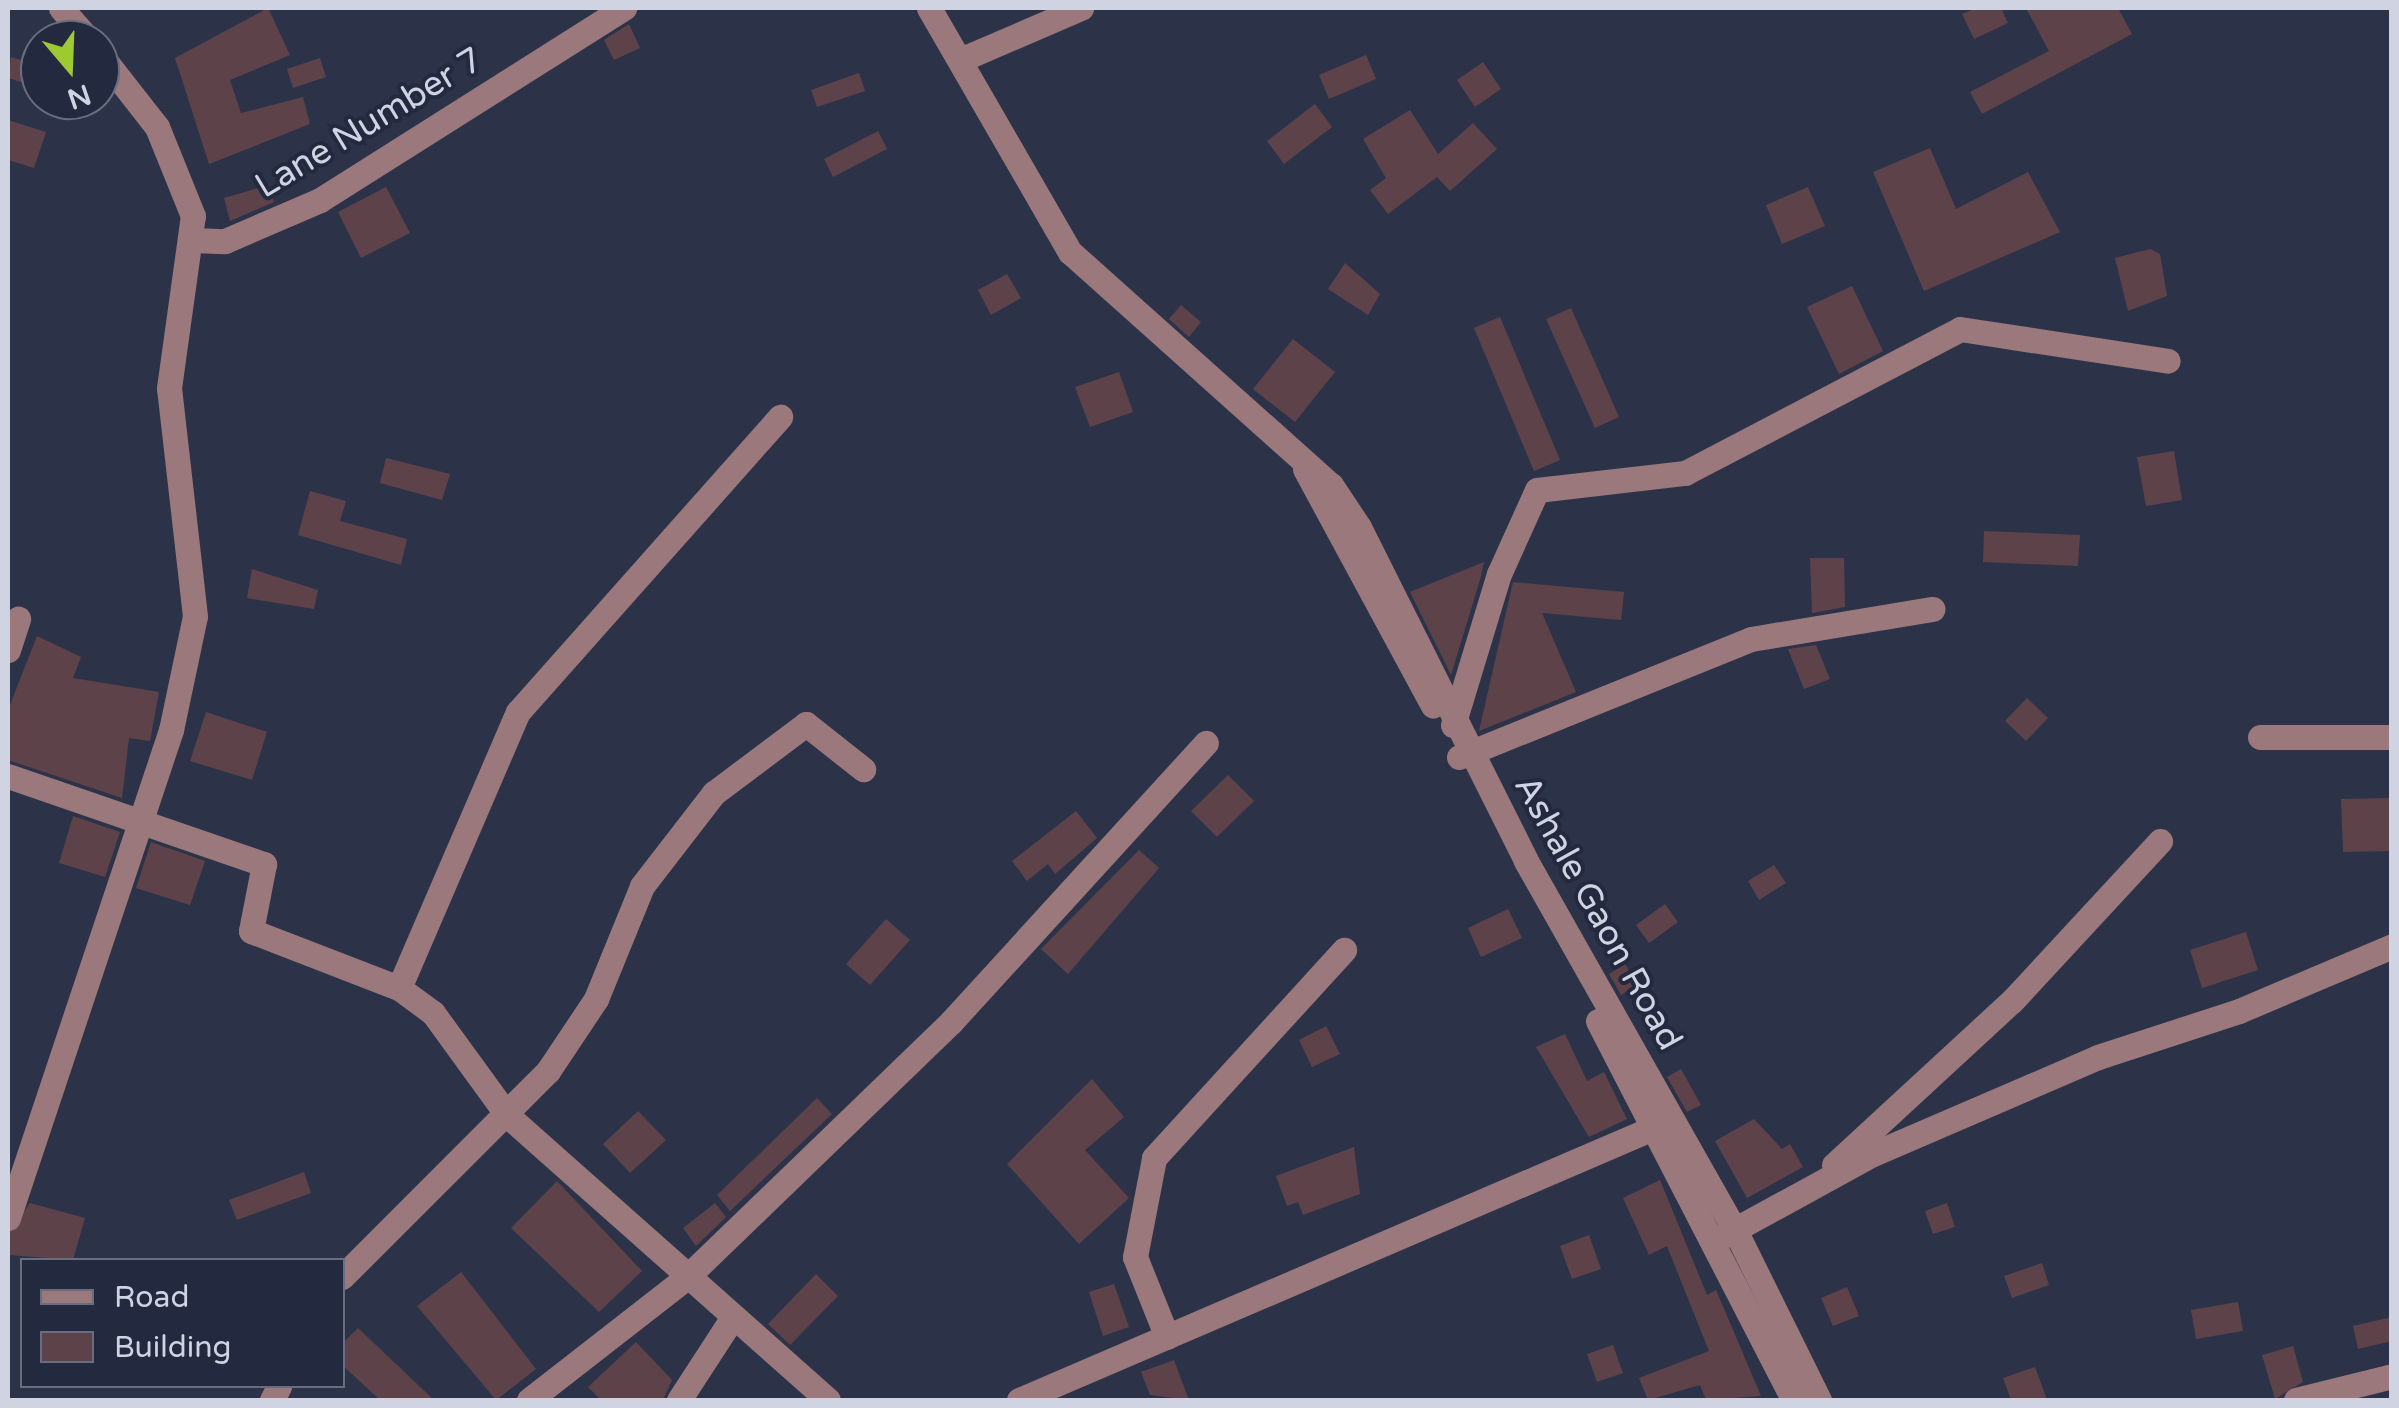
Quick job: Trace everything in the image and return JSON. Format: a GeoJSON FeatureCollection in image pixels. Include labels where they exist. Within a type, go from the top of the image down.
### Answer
{"type":"FeatureCollection","features":[{"type":"Feature","properties":{"kind":"street","name":"Lane Number 7"},"geometry":{"type":"LineString","coordinates":[[192,240],[224,241],[320,200],[624,8]]}},
{"type":"Feature","properties":{"kind":"street","name":"Ashale Gaon Road"},"geometry":{"type":"LineString","coordinates":[[930,8],[1070,252],[1305,469],[1331,485],[1359,527],[1464,755],[1794,1366],[1819,1400]]}},
{"type":"Feature","properties":{"kind":"street"},"geometry":{"type":"LineString","coordinates":[[946,36],[956,8]]}},
{"type":"Feature","properties":{"kind":"street"},"geometry":{"type":"LineString","coordinates":[[960,60],[1081,8]]}},
{"type":"Feature","properties":{"kind":"street"},"geometry":{"type":"LineString","coordinates":[[8,1218],[139,820],[195,616],[169,388],[192,240],[188,194],[157,126],[120,79]]}},
{"type":"Feature","properties":{"kind":"street"},"geometry":{"type":"LineString","coordinates":[[1451,727],[1499,574],[1537,490],[1685,473],[1960,329],[2168,362]]}},
{"type":"Feature","properties":{"kind":"street"},"geometry":{"type":"LineString","coordinates":[[399,988],[518,712],[780,416]]}},
{"type":"Feature","properties":{"kind":"street"},"geometry":{"type":"LineString","coordinates":[[1464,755],[1751,638],[1933,609]]}},
{"type":"Feature","properties":{"kind":"street"},"geometry":{"type":"LineString","coordinates":[[8,650],[18,620]]}},
{"type":"Feature","properties":{"kind":"street"},"geometry":{"type":"LineString","coordinates":[[345,1274],[507,1115],[580,1028],[642,886],[714,793],[806,724],[864,769]]}},
{"type":"Feature","properties":{"kind":"street"},"geometry":{"type":"LineString","coordinates":[[2260,738],[2392,738]]}},
{"type":"Feature","properties":{"kind":"street"},"geometry":{"type":"LineString","coordinates":[[529,1400],[687,1277],[950,1022],[1206,743]]}},
{"type":"Feature","properties":{"kind":"street"},"geometry":{"type":"LineString","coordinates":[[8,776],[264,864],[249,923],[258,936],[399,988],[433,1012],[507,1115],[734,1317],[818,1398]]}},
{"type":"Feature","properties":{"kind":"street"},"geometry":{"type":"LineString","coordinates":[[1804,1192],[2012,1001],[2160,841]]}},
{"type":"Feature","properties":{"kind":"street"},"geometry":{"type":"LineString","coordinates":[[1725,1235],[1804,1192],[2098,1057],[2392,946]]}},
{"type":"Feature","properties":{"kind":"street"},"geometry":{"type":"LineString","coordinates":[[1167,1337],[1135,1257],[1154,1158],[1344,950]]}},
{"type":"Feature","properties":{"kind":"street"},"geometry":{"type":"LineString","coordinates":[[1019,1400],[1664,1123]]}},
{"type":"Feature","properties":{"kind":"street"},"geometry":{"type":"LineString","coordinates":[[679,1400],[734,1317]]}},
{"type":"Feature","properties":{"kind":"street","name":"Ashale Gaon Road"},"geometry":{"type":"LineString","coordinates":[[1794,1366],[1794,1400]]}},
{"type":"Feature","properties":{"kind":"street"},"geometry":{"type":"LineString","coordinates":[[2296,1400],[2392,1376]]}},
{"type":"Feature","properties":{"kind":"building"},"geometry":{"type":"Polygon","coordinates":[[[268,8],[290,55],[230,80],[241,113],[303,97],[310,124],[209,164],[175,58],[268,8]]]}},
{"type":"Feature","properties":{"kind":"building"},"geometry":{"type":"Polygon","coordinates":[[[1976,8],[2001,8],[2008,23],[1974,39],[1962,14],[1976,8]]]}},
{"type":"Feature","properties":{"kind":"building"},"geometry":{"type":"Polygon","coordinates":[[[2026,8],[2118,8],[2132,34],[1982,114],[1970,92],[2049,51],[2026,8]]]}},
{"type":"Feature","properties":{"kind":"building"},"geometry":{"type":"Polygon","coordinates":[[[629,24],[640,48],[614,60],[604,40],[629,24]]]}},
{"type":"Feature","properties":{"kind":"building"},"geometry":{"type":"Polygon","coordinates":[[[1366,55],[1376,79],[1329,99],[1319,75],[1366,55]]]}},
{"type":"Feature","properties":{"kind":"building"},"geometry":{"type":"Polygon","coordinates":[[[11,57],[20,60],[20,82],[8,78],[11,57]]]}},
{"type":"Feature","properties":{"kind":"building"},"geometry":{"type":"Polygon","coordinates":[[[320,58],[326,77],[293,88],[287,69],[320,58]]]}},
{"type":"Feature","properties":{"kind":"building"},"geometry":{"type":"Polygon","coordinates":[[[1483,62],[1501,89],[1475,107],[1457,80],[1483,62]]]}},
{"type":"Feature","properties":{"kind":"building"},"geometry":{"type":"Polygon","coordinates":[[[859,73],[865,91],[817,107],[811,90],[859,73]]]}},
{"type":"Feature","properties":{"kind":"building"},"geometry":{"type":"Polygon","coordinates":[[[1315,104],[1332,127],[1284,164],[1267,141],[1315,104]]]}},
{"type":"Feature","properties":{"kind":"building"},"geometry":{"type":"Polygon","coordinates":[[[1410,110],[1438,154],[1473,123],[1497,149],[1450,191],[1437,177],[1388,214],[1370,190],[1386,178],[1363,139],[1410,110]]]}},
{"type":"Feature","properties":{"kind":"building"},"geometry":{"type":"Polygon","coordinates":[[[8,120],[46,132],[34,168],[8,160],[8,120]]]}},
{"type":"Feature","properties":{"kind":"building"},"geometry":{"type":"Polygon","coordinates":[[[878,131],[887,149],[833,177],[824,159],[878,131]]]}},
{"type":"Feature","properties":{"kind":"building"},"geometry":{"type":"Polygon","coordinates":[[[1930,148],[1956,209],[2028,172],[2060,232],[1924,291],[1873,172],[1930,148]]]}},
{"type":"Feature","properties":{"kind":"building"},"geometry":{"type":"Polygon","coordinates":[[[269,185],[274,202],[230,221],[224,198],[269,185]]]}},
{"type":"Feature","properties":{"kind":"building"},"geometry":{"type":"Polygon","coordinates":[[[386,187],[410,233],[361,258],[338,212],[386,187]]]}},
{"type":"Feature","properties":{"kind":"building"},"geometry":{"type":"Polygon","coordinates":[[[1808,187],[1825,226],[1782,244],[1766,205],[1808,187]]]}},
{"type":"Feature","properties":{"kind":"building"},"geometry":{"type":"Polygon","coordinates":[[[2150,249],[2160,254],[2167,296],[2128,311],[2115,258],[2150,249]]]}},
{"type":"Feature","properties":{"kind":"building"},"geometry":{"type":"Polygon","coordinates":[[[1345,263],[1380,294],[1368,315],[1328,289],[1345,263]]]}},
{"type":"Feature","properties":{"kind":"building"},"geometry":{"type":"Polygon","coordinates":[[[1007,274],[1021,298],[991,315],[978,290],[1007,274]]]}},
{"type":"Feature","properties":{"kind":"building"},"geometry":{"type":"Polygon","coordinates":[[[1852,286],[1883,351],[1839,374],[1807,307],[1852,286]]]}},
{"type":"Feature","properties":{"kind":"building"},"geometry":{"type":"Polygon","coordinates":[[[1181,305],[1201,322],[1189,337],[1169,319],[1181,305]]]}},
{"type":"Feature","properties":{"kind":"building"},"geometry":{"type":"Polygon","coordinates":[[[1571,308],[1619,417],[1595,428],[1546,319],[1571,308]]]}},
{"type":"Feature","properties":{"kind":"building"},"geometry":{"type":"Polygon","coordinates":[[[1500,317],[1560,460],[1534,471],[1474,328],[1500,317]]]}},
{"type":"Feature","properties":{"kind":"building"},"geometry":{"type":"Polygon","coordinates":[[[1293,339],[1335,372],[1295,422],[1253,389],[1293,339]]]}},
{"type":"Feature","properties":{"kind":"building"},"geometry":{"type":"Polygon","coordinates":[[[1119,372],[1133,412],[1090,427],[1075,387],[1119,372]]]}},
{"type":"Feature","properties":{"kind":"building"},"geometry":{"type":"Polygon","coordinates":[[[2174,451],[2182,500],[2146,506],[2137,457],[2174,451]]]}},
{"type":"Feature","properties":{"kind":"building"},"geometry":{"type":"Polygon","coordinates":[[[386,458],[450,474],[442,500],[380,483],[386,458]]]}},
{"type":"Feature","properties":{"kind":"building"},"geometry":{"type":"Polygon","coordinates":[[[310,491],[346,501],[340,521],[407,539],[401,565],[298,535],[310,491]]]}},
{"type":"Feature","properties":{"kind":"building"},"geometry":{"type":"Polygon","coordinates":[[[1984,531],[2080,535],[2078,566],[1983,562],[1984,531]]]}},
{"type":"Feature","properties":{"kind":"building"},"geometry":{"type":"Polygon","coordinates":[[[1810,558],[1844,558],[1845,607],[1812,613],[1810,558]]]}},
{"type":"Feature","properties":{"kind":"building"},"geometry":{"type":"Polygon","coordinates":[[[1484,562],[1480,580],[1451,675],[1410,592],[1484,562]]]}},
{"type":"Feature","properties":{"kind":"building"},"geometry":{"type":"Polygon","coordinates":[[[252,569],[318,590],[314,609],[247,598],[252,569]]]}},
{"type":"Feature","properties":{"kind":"building"},"geometry":{"type":"Polygon","coordinates":[[[1513,582],[1624,592],[1621,620],[1542,613],[1576,692],[1479,731],[1513,582]]]}},
{"type":"Feature","properties":{"kind":"building"},"geometry":{"type":"Polygon","coordinates":[[[37,636],[81,657],[73,678],[159,692],[150,741],[129,738],[122,798],[8,760],[8,710],[37,636]]]}},
{"type":"Feature","properties":{"kind":"building"},"geometry":{"type":"Polygon","coordinates":[[[1816,645],[1830,679],[1804,689],[1788,649],[1816,645]]]}},
{"type":"Feature","properties":{"kind":"building"},"geometry":{"type":"Polygon","coordinates":[[[2027,698],[2048,718],[2026,741],[2005,721],[2027,698]]]}},
{"type":"Feature","properties":{"kind":"building"},"geometry":{"type":"Polygon","coordinates":[[[206,712],[267,732],[252,780],[190,761],[206,712]]]}},
{"type":"Feature","properties":{"kind":"building"},"geometry":{"type":"Polygon","coordinates":[[[1228,775],[1254,801],[1217,837],[1191,811],[1228,775]]]}},
{"type":"Feature","properties":{"kind":"building"},"geometry":{"type":"Polygon","coordinates":[[[2392,798],[2392,851],[2343,852],[2341,799],[2392,798]]]}},
{"type":"Feature","properties":{"kind":"building"},"geometry":{"type":"Polygon","coordinates":[[[1076,811],[1097,838],[1055,874],[1048,864],[1027,881],[1012,861],[1076,811]]]}},
{"type":"Feature","properties":{"kind":"building"},"geometry":{"type":"Polygon","coordinates":[[[73,816],[120,832],[105,877],[59,863],[73,816]]]}},
{"type":"Feature","properties":{"kind":"building"},"geometry":{"type":"Polygon","coordinates":[[[151,842],[205,861],[190,905],[136,888],[151,842]]]}},
{"type":"Feature","properties":{"kind":"building"},"geometry":{"type":"Polygon","coordinates":[[[1139,850],[1159,868],[1068,974],[1041,949],[1139,850]]]}},
{"type":"Feature","properties":{"kind":"building"},"geometry":{"type":"Polygon","coordinates":[[[1774,865],[1786,883],[1759,900],[1748,881],[1774,865]]]}},
{"type":"Feature","properties":{"kind":"building"},"geometry":{"type":"Polygon","coordinates":[[[1665,904],[1678,922],[1649,943],[1636,925],[1665,904]]]}},
{"type":"Feature","properties":{"kind":"building"},"geometry":{"type":"Polygon","coordinates":[[[1508,909],[1522,938],[1481,957],[1468,928],[1508,909]]]}},
{"type":"Feature","properties":{"kind":"building"},"geometry":{"type":"Polygon","coordinates":[[[886,919],[910,940],[870,985],[846,964],[886,919]]]}},
{"type":"Feature","properties":{"kind":"building"},"geometry":{"type":"Polygon","coordinates":[[[2246,932],[2258,970],[2202,988],[2190,950],[2246,932]]]}},
{"type":"Feature","properties":{"kind":"building"},"geometry":{"type":"Polygon","coordinates":[[[1625,964],[1638,984],[1621,995],[1609,974],[1625,964]]]}},
{"type":"Feature","properties":{"kind":"building"},"geometry":{"type":"Polygon","coordinates":[[[1326,1026],[1340,1054],[1312,1067],[1299,1040],[1326,1026]]]}},
{"type":"Feature","properties":{"kind":"building"},"geometry":{"type":"Polygon","coordinates":[[[1565,1034],[1587,1081],[1604,1072],[1627,1119],[1589,1137],[1536,1047],[1565,1034]]]}},
{"type":"Feature","properties":{"kind":"building"},"geometry":{"type":"Polygon","coordinates":[[[1681,1069],[1701,1105],[1687,1112],[1667,1077],[1681,1069]]]}},
{"type":"Feature","properties":{"kind":"building"},"geometry":{"type":"Polygon","coordinates":[[[1092,1079],[1124,1117],[1085,1150],[1129,1198],[1079,1244],[1007,1164],[1092,1079]]]}},
{"type":"Feature","properties":{"kind":"building"},"geometry":{"type":"Polygon","coordinates":[[[817,1098],[832,1114],[730,1211],[717,1195],[817,1098]]]}},
{"type":"Feature","properties":{"kind":"building"},"geometry":{"type":"Polygon","coordinates":[[[638,1111],[666,1140],[630,1173],[603,1144],[638,1111]]]}},
{"type":"Feature","properties":{"kind":"building"},"geometry":{"type":"Polygon","coordinates":[[[1754,1119],[1782,1149],[1790,1144],[1803,1167],[1747,1198],[1715,1141],[1754,1119]]]}},
{"type":"Feature","properties":{"kind":"building"},"geometry":{"type":"Polygon","coordinates":[[[1354,1147],[1360,1194],[1303,1215],[1298,1202],[1287,1206],[1276,1176],[1354,1147]]]}},
{"type":"Feature","properties":{"kind":"building"},"geometry":{"type":"Polygon","coordinates":[[[304,1172],[311,1193],[237,1220],[229,1200],[304,1172]]]}},
{"type":"Feature","properties":{"kind":"building"},"geometry":{"type":"Polygon","coordinates":[[[1660,1180],[1707,1295],[1716,1290],[1761,1396],[1706,1400],[1700,1385],[1648,1400],[1639,1378],[1709,1351],[1667,1246],[1649,1255],[1623,1198],[1660,1180]]]}},
{"type":"Feature","properties":{"kind":"building"},"geometry":{"type":"Polygon","coordinates":[[[557,1181],[642,1271],[599,1312],[511,1228],[557,1181]]]}},
{"type":"Feature","properties":{"kind":"building"},"geometry":{"type":"Polygon","coordinates":[[[30,1203],[85,1218],[74,1258],[8,1255],[8,1234],[30,1203]]]}},
{"type":"Feature","properties":{"kind":"building"},"geometry":{"type":"Polygon","coordinates":[[[715,1203],[726,1217],[696,1246],[683,1228],[715,1203]]]}},
{"type":"Feature","properties":{"kind":"building"},"geometry":{"type":"Polygon","coordinates":[[[1947,1203],[1955,1227],[1933,1234],[1925,1211],[1947,1203]]]}},
{"type":"Feature","properties":{"kind":"building"},"geometry":{"type":"Polygon","coordinates":[[[1589,1235],[1601,1269],[1572,1279],[1560,1246],[1589,1235]]]}},
{"type":"Feature","properties":{"kind":"building"},"geometry":{"type":"Polygon","coordinates":[[[2042,1263],[2049,1285],[2012,1298],[2004,1276],[2042,1263]]]}},
{"type":"Feature","properties":{"kind":"building"},"geometry":{"type":"Polygon","coordinates":[[[461,1272],[536,1369],[496,1400],[417,1306],[461,1272]]]}},
{"type":"Feature","properties":{"kind":"building"},"geometry":{"type":"Polygon","coordinates":[[[816,1274],[838,1296],[790,1345],[768,1324],[816,1274]]]}},
{"type":"Feature","properties":{"kind":"building"},"geometry":{"type":"Polygon","coordinates":[[[1114,1284],[1129,1327],[1103,1336],[1089,1292],[1114,1284]]]}},
{"type":"Feature","properties":{"kind":"building"},"geometry":{"type":"Polygon","coordinates":[[[1847,1287],[1859,1316],[1833,1326],[1821,1298],[1847,1287]]]}},
{"type":"Feature","properties":{"kind":"building"},"geometry":{"type":"Polygon","coordinates":[[[2238,1302],[2243,1331],[2196,1339],[2191,1310],[2238,1302]]]}},
{"type":"Feature","properties":{"kind":"building"},"geometry":{"type":"Polygon","coordinates":[[[2392,1317],[2392,1341],[2358,1349],[2353,1326],[2392,1317]]]}},
{"type":"Feature","properties":{"kind":"building"},"geometry":{"type":"Polygon","coordinates":[[[358,1328],[434,1400],[380,1400],[345,1368],[345,1341],[358,1328]]]}},
{"type":"Feature","properties":{"kind":"building"},"geometry":{"type":"Polygon","coordinates":[[[636,1342],[672,1380],[663,1400],[601,1400],[588,1387],[636,1342]]]}},
{"type":"Feature","properties":{"kind":"building"},"geometry":{"type":"Polygon","coordinates":[[[1613,1345],[1623,1373],[1597,1382],[1587,1354],[1613,1345]]]}},
{"type":"Feature","properties":{"kind":"building"},"geometry":{"type":"Polygon","coordinates":[[[2293,1346],[2303,1382],[2275,1399],[2262,1355],[2293,1346]]]}},
{"type":"Feature","properties":{"kind":"building"},"geometry":{"type":"Polygon","coordinates":[[[1174,1360],[1189,1400],[1150,1395],[1141,1372],[1174,1360]]]}},
{"type":"Feature","properties":{"kind":"building"},"geometry":{"type":"Polygon","coordinates":[[[2035,1367],[2047,1400],[2011,1400],[2003,1378],[2035,1367]]]}}]}
